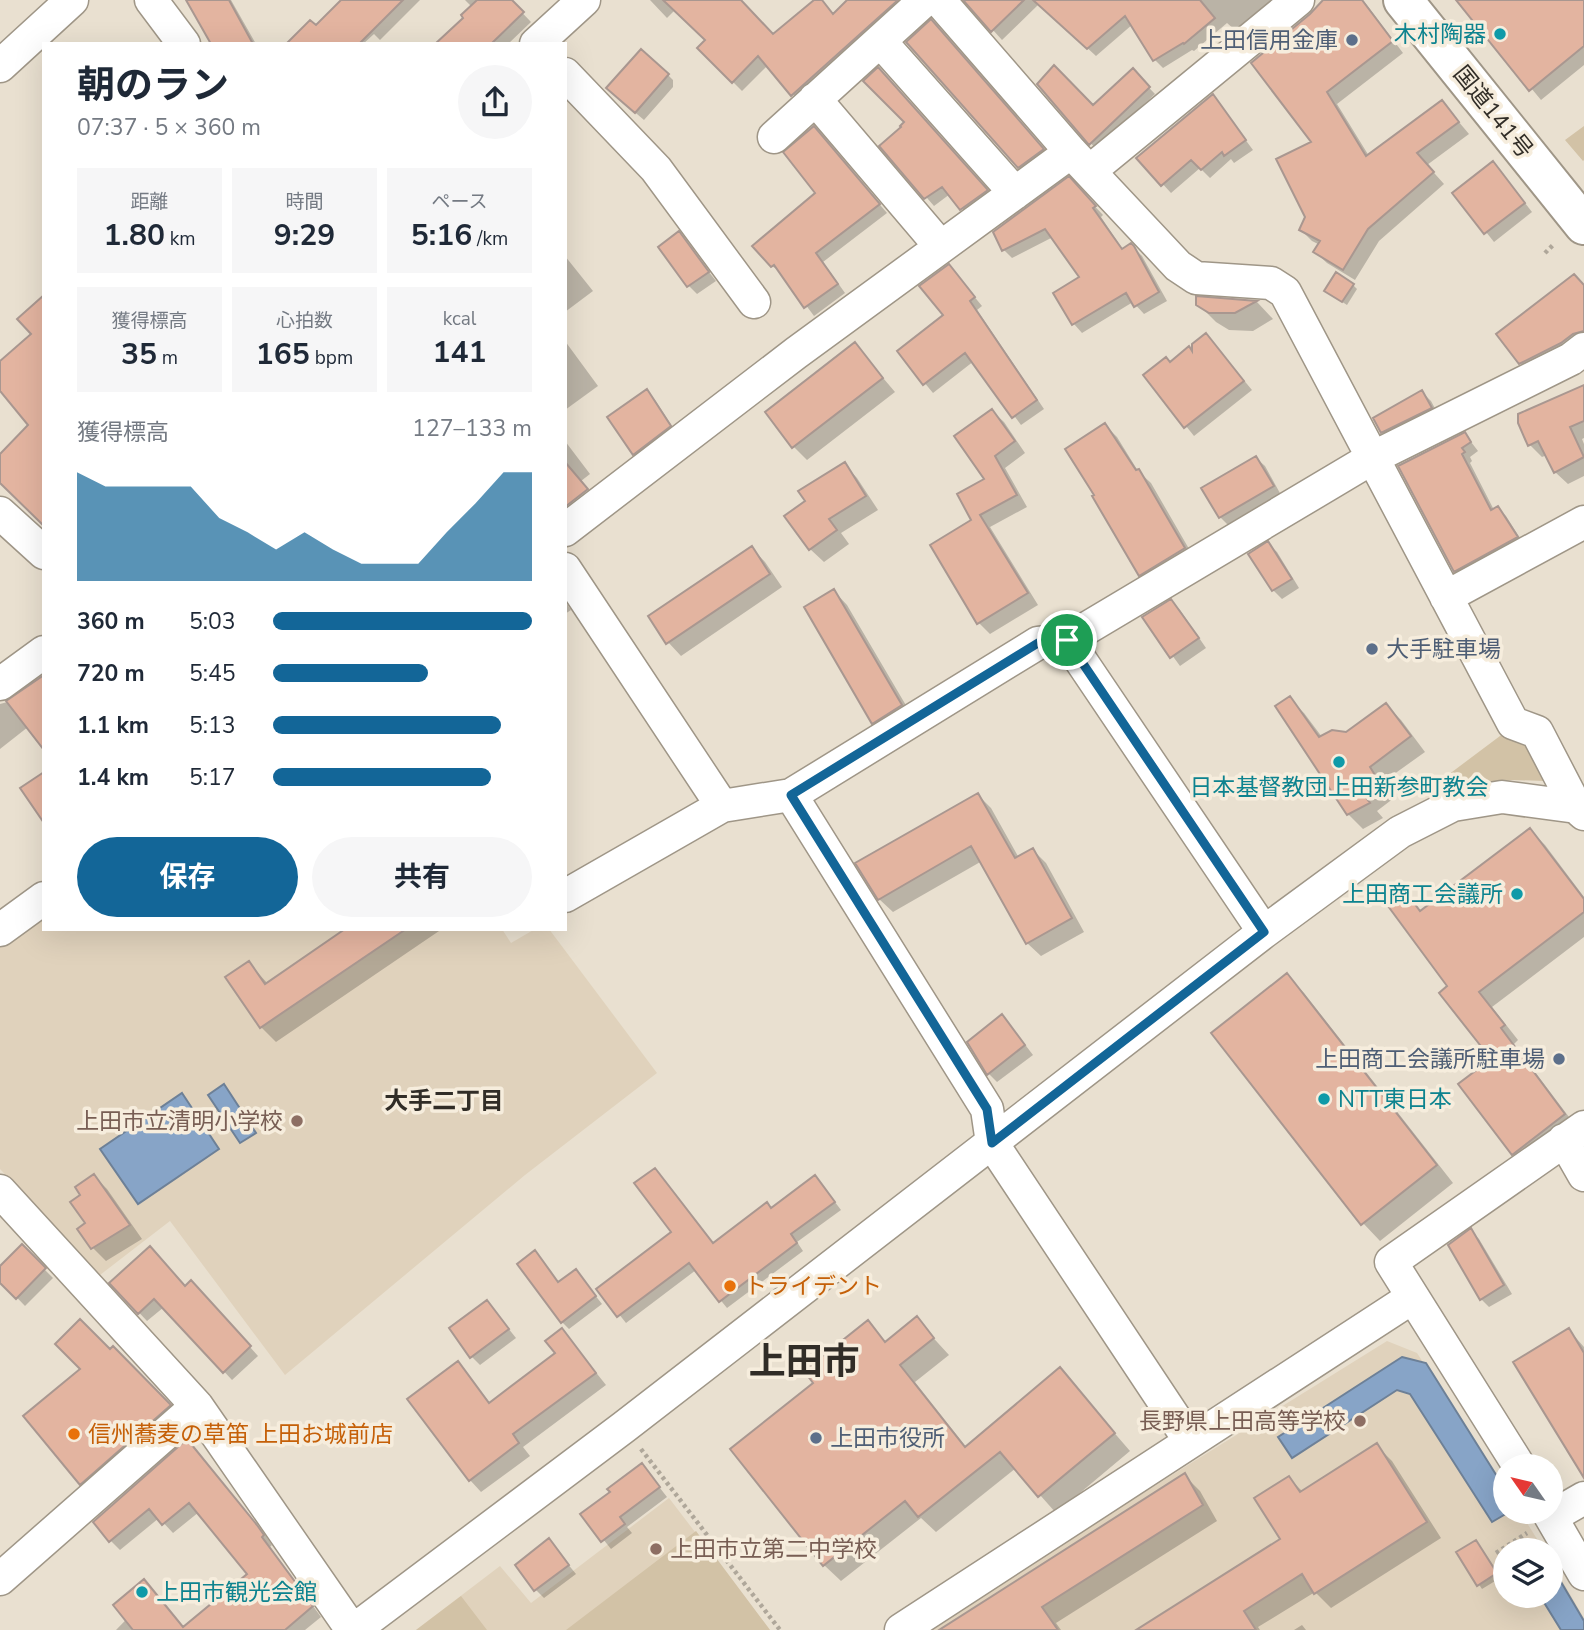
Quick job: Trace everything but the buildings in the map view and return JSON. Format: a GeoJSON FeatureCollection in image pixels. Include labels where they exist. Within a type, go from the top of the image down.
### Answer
{"type":"FeatureCollection","features":[{"type":"Feature","properties":{"kind":"highway","name":"国道141号"},"geometry":{"type":"LineString","coordinates":[[1406,1],[1569,235]]}},
{"type":"Feature","properties":{"kind":"street"},"geometry":{"type":"LineString","coordinates":[[0,66],[72,0]]}},
{"type":"Feature","properties":{"kind":"street"},"geometry":{"type":"LineString","coordinates":[[151,0],[182,42]]}},
{"type":"Feature","properties":{"kind":"street"},"geometry":{"type":"LineString","coordinates":[[538,42],[584,0]]}},
{"type":"Feature","properties":{"kind":"street"},"geometry":{"type":"LineString","coordinates":[[774,137],[925,0]]}},
{"type":"Feature","properties":{"kind":"street"},"geometry":{"type":"LineString","coordinates":[[939,0],[1178,266],[1196,278],[1271,283],[1285,292],[1513,723],[1536,732],[1581,810]]}},
{"type":"Feature","properties":{"kind":"street"},"geometry":{"type":"LineString","coordinates":[[567,528],[796,353],[1014,193],[1081,161],[1298,0]]}},
{"type":"Feature","properties":{"kind":"street"},"geometry":{"type":"LineString","coordinates":[[880,41],[1014,193]]}},
{"type":"Feature","properties":{"kind":"street"},"geometry":{"type":"LineString","coordinates":[[567,76],[656,169],[754,302]]}},
{"type":"Feature","properties":{"kind":"street"},"geometry":{"type":"LineString","coordinates":[[816,99],[941,247]]}},
{"type":"Feature","properties":{"kind":"street"},"geometry":{"type":"LineString","coordinates":[[567,895],[722,806],[791,795],[1038,643],[1067,640],[1374,457],[1571,359],[1584,349]]}},
{"type":"Feature","properties":{"kind":"street"},"geometry":{"type":"LineString","coordinates":[[0,513],[42,551]]}},
{"type":"Feature","properties":{"kind":"street"},"geometry":{"type":"LineString","coordinates":[[1446,597],[1584,522]]}},
{"type":"Feature","properties":{"kind":"street"},"geometry":{"type":"LineString","coordinates":[[567,572],[722,806]]}},
{"type":"Feature","properties":{"kind":"street"},"geometry":{"type":"LineString","coordinates":[[1067,640],[1264,932]]}},
{"type":"Feature","properties":{"kind":"street"},"geometry":{"type":"LineString","coordinates":[[0,684],[42,653]]}},
{"type":"Feature","properties":{"kind":"street"},"geometry":{"type":"LineString","coordinates":[[791,795],[987,1109],[992,1143],[1190,1441]]}},
{"type":"Feature","properties":{"kind":"street"},"geometry":{"type":"LineString","coordinates":[[0,1191],[197,1406],[353,1630],[624,1427],[1264,932],[1399,832],[1453,805],[1502,797],[1581,810]]}},
{"type":"Feature","properties":{"kind":"street"},"geometry":{"type":"LineString","coordinates":[[0,930],[42,899]]}},
{"type":"Feature","properties":{"kind":"street"},"geometry":{"type":"LineString","coordinates":[[1511,1454],[1391,1262],[1574,1134],[1584,1175]]}},
{"type":"Feature","properties":{"kind":"street"},"geometry":{"type":"LineString","coordinates":[[901,1630],[1413,1297]]}},
{"type":"Feature","properties":{"kind":"street"},"geometry":{"type":"LineString","coordinates":[[0,1578],[197,1406]]}},
{"type":"Feature","properties":{"kind":"street"},"geometry":{"type":"LineString","coordinates":[[1563,1508],[1584,1498]]}},
{"type":"Feature","properties":{"kind":"street"},"geometry":{"type":"LineString","coordinates":[[1555,1524],[1584,1574]]}},
{"type":"Feature","properties":{"kind":"path"},"geometry":{"type":"LineString","coordinates":[[1545,253],[1569,235]]}},
{"type":"Feature","properties":{"kind":"path"},"geometry":{"type":"LineString","coordinates":[[641,1448],[780,1630]]}},
{"type":"Feature","properties":{"kind":"path"},"geometry":{"type":"LineString","coordinates":[[1517,1538],[1537,1524]]}},
{"type":"Feature","properties":{"kind":"shaded area"},"geometry":{"type":"Polygon","coordinates":[[[1584,126],[1584,160],[1583,161],[1565,140],[1584,126]]]}},
{"type":"Feature","properties":{"kind":"shaded area"},"geometry":{"type":"Polygon","coordinates":[[[1504,733],[1523,734],[1545,781],[1512,780],[1445,791],[1439,788],[1440,781],[1504,733]]]}},
{"type":"Feature","properties":{"kind":"shaded area","name":"上田市立清明小学校"},"geometry":{"type":"Polygon","coordinates":[[[42,914],[42,931],[503,931],[511,943],[532,931],[550,931],[657,1073],[525,1175],[285,1375],[170,1221],[100,1275],[0,1169],[0,945],[42,914]]]}},
{"type":"Feature","properties":{"kind":"shaded area","name":"長野県上田高等学校"},"geometry":{"type":"Polygon","coordinates":[[[1387,1341],[1417,1353],[1493,1470],[1493,1524],[1528,1524],[1536,1538],[1493,1538],[1493,1608],[1563,1608],[1563,1582],[1584,1618],[1584,1630],[923,1630],[1387,1341]]]}},
{"type":"Feature","properties":{"kind":"shaded area","name":"上田市立第二中学校"},"geometry":{"type":"Polygon","coordinates":[[[669,1498],[770,1630],[416,1630],[500,1566],[531,1603],[669,1498]]]}},
{"type":"Feature","properties":{"kind":"shaded area"},"geometry":{"type":"Polygon","coordinates":[[[696,1531],[770,1630],[566,1630],[696,1531]]]}},
{"type":"Feature","properties":{"kind":"shaded area"},"geometry":{"type":"Polygon","coordinates":[[[461,1596],[487,1630],[416,1630],[461,1596]]]}},
{"type":"Feature","properties":{"kind":"water"},"geometry":{"type":"Polygon","coordinates":[[[224,1084],[256,1133],[240,1143],[208,1095],[224,1084]]]}},
{"type":"Feature","properties":{"kind":"water"},"geometry":{"type":"Polygon","coordinates":[[[182,1093],[219,1149],[138,1204],[100,1149],[182,1093]]]}},
{"type":"Feature","properties":{"kind":"water"},"geometry":{"type":"Polygon","coordinates":[[[1402,1357],[1426,1363],[1493,1470],[1493,1521],[1410,1394],[1397,1390],[1292,1458],[1278,1437],[1402,1357]]]}},
{"type":"Feature","properties":{"kind":"water"},"geometry":{"type":"Polygon","coordinates":[[[1563,1585],[1584,1621],[1584,1630],[1561,1630],[1547,1608],[1563,1608],[1563,1585]]]}},
{"type":"Feature","properties":{"kind":"place","name":"木村陶器"},"geometry":{"type":"Point","coordinates":[1500,34]}},
{"type":"Feature","properties":{"kind":"place","name":"上田信用金庫"},"geometry":{"type":"Point","coordinates":[1352,40]}},
{"type":"Feature","properties":{"kind":"place","name":"大手駐車場"},"geometry":{"type":"Point","coordinates":[1372,649]}},
{"type":"Feature","properties":{"kind":"place","name":"日本基督教団上田新参町教会"},"geometry":{"type":"Point","coordinates":[1339,762]}},
{"type":"Feature","properties":{"kind":"place","name":"上田商工会議所"},"geometry":{"type":"Point","coordinates":[1517,894]}},
{"type":"Feature","properties":{"kind":"place","name":"上田商工会議所駐車場"},"geometry":{"type":"Point","coordinates":[1559,1059]}},
{"type":"Feature","properties":{"kind":"place","name":"NTT東日本"},"geometry":{"type":"Point","coordinates":[1324,1099]}},
{"type":"Feature","properties":{"kind":"place","name":"上田市立清明小学校"},"geometry":{"type":"Point","coordinates":[297,1121]}},
{"type":"Feature","properties":{"kind":"place","name":"トライデント"},"geometry":{"type":"Point","coordinates":[730,1286]}},
{"type":"Feature","properties":{"kind":"place","name":"長野県上田高等学校"},"geometry":{"type":"Point","coordinates":[1360,1421]}},
{"type":"Feature","properties":{"kind":"place","name":"信州蕎麦の草笛 上田お城前店"},"geometry":{"type":"Point","coordinates":[74,1434]}},
{"type":"Feature","properties":{"kind":"place","name":"上田市役所"},"geometry":{"type":"Point","coordinates":[816,1438]}},
{"type":"Feature","properties":{"kind":"place","name":"上田市立第二中学校"},"geometry":{"type":"Point","coordinates":[656,1549]}},
{"type":"Feature","properties":{"kind":"place","name":"上田市観光会館"},"geometry":{"type":"Point","coordinates":[142,1592]}},
{"type":"Feature","properties":{"kind":"district","name":"大手二丁目"},"geometry":{"type":"Point","coordinates":[444,1101]}},
{"type":"Feature","properties":{"kind":"district","name":"上田市"},"geometry":{"type":"Point","coordinates":[804,1362]}},
{"type":"Feature","properties":{"kind":"route"},"geometry":{"type":"LineString","coordinates":[[1067,640],[1264,932],[992,1143],[987,1109],[791,795],[1038,643],[1067,640]]}}]}
